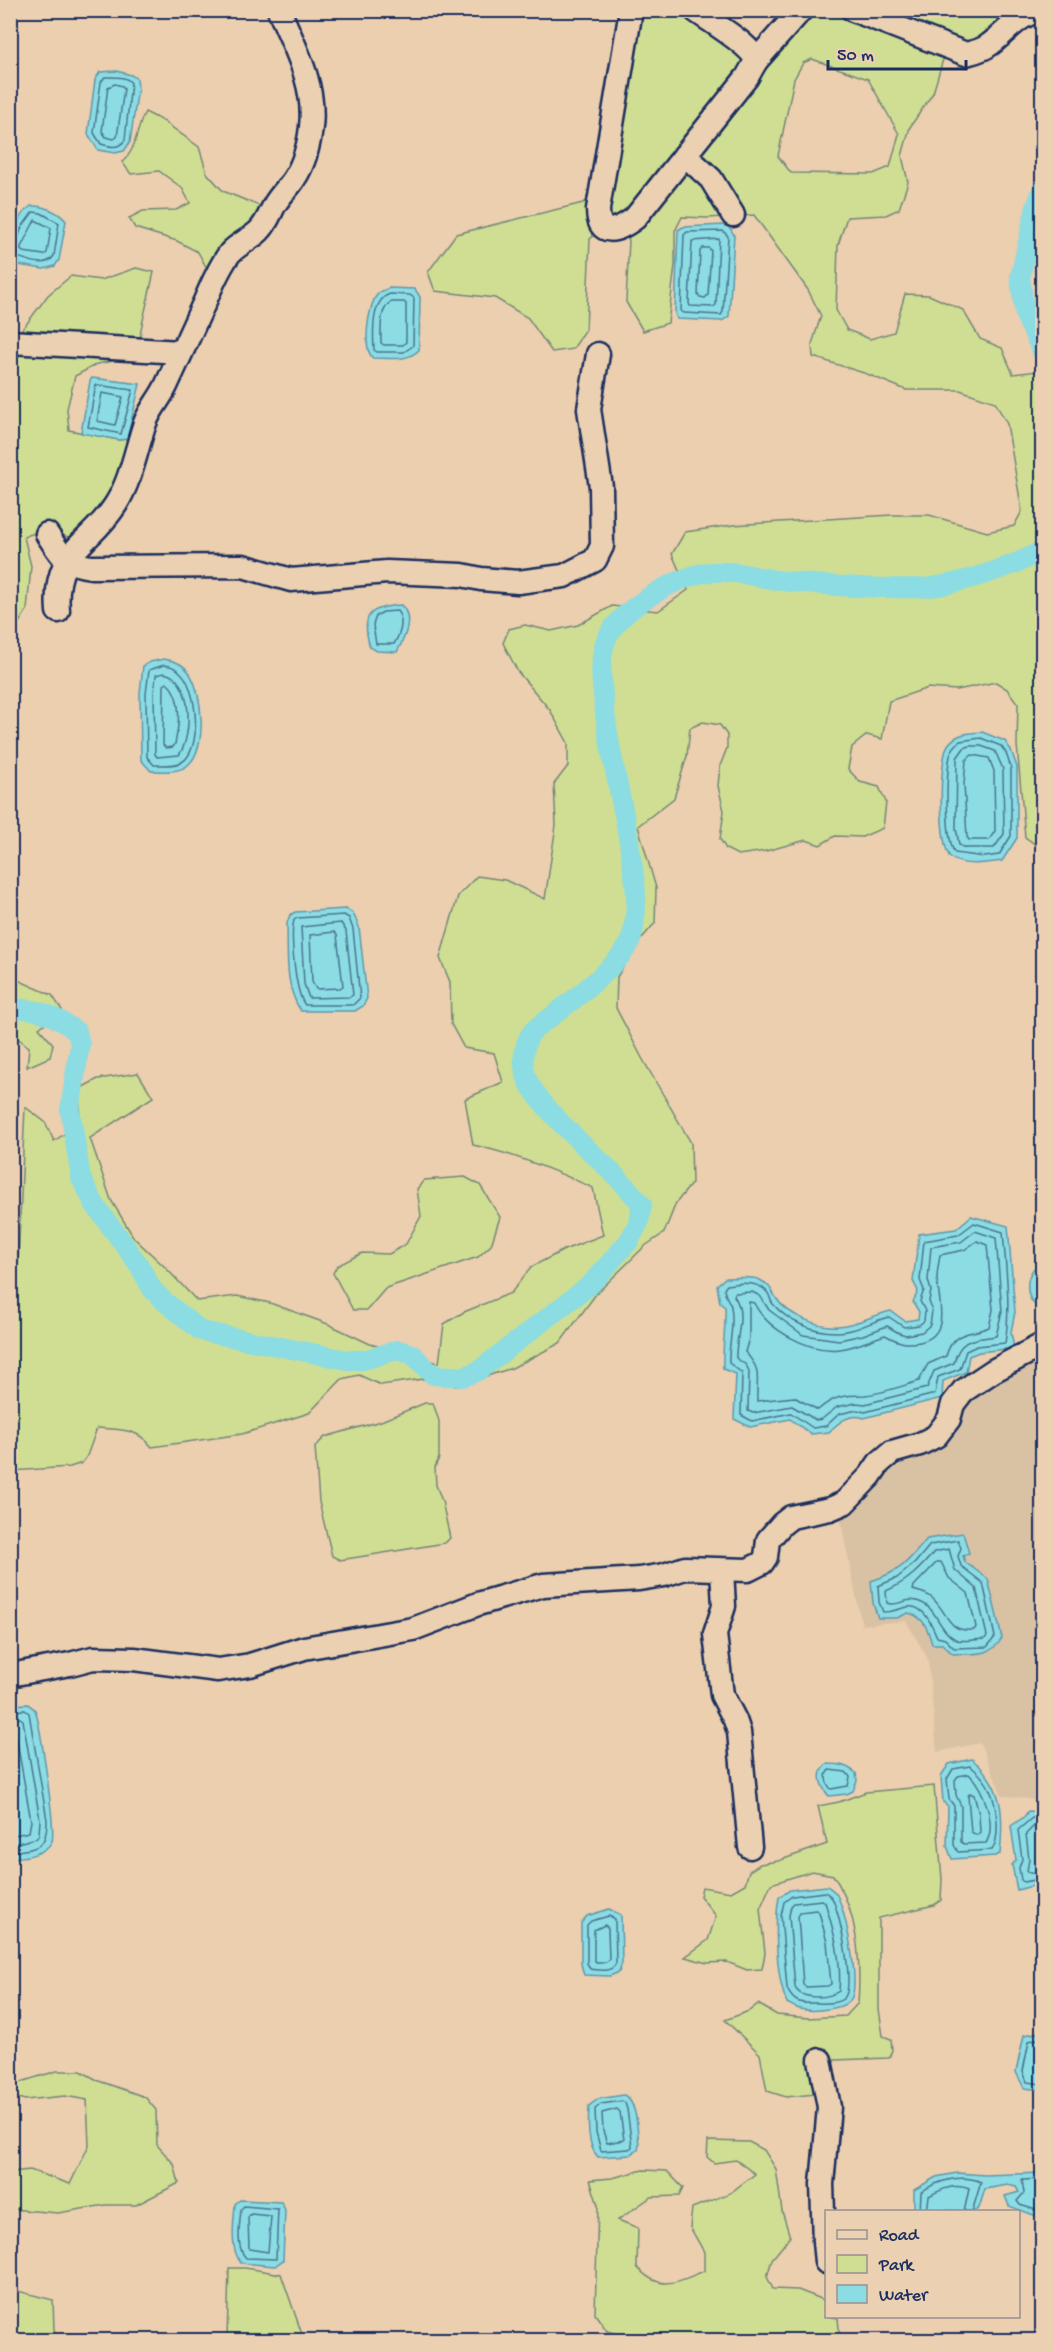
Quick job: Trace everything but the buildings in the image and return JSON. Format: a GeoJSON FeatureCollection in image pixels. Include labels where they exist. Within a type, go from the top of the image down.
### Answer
{"type":"FeatureCollection","features":[{"type":"Feature","properties":{"kind":"street"},"geometry":{"type":"LineString","coordinates":[[58,611],[58,588],[67,561],[76,547],[105,519],[117,503],[127,483],[147,420],[166,387],[215,278],[231,252],[261,229],[302,164],[311,127],[311,93],[303,66],[279,10]]}},
{"type":"Feature","properties":{"kind":"street"},"geometry":{"type":"LineString","coordinates":[[631,10],[598,209],[598,221],[602,226],[617,229],[635,218],[747,77],[756,61],[801,10]]}},
{"type":"Feature","properties":{"kind":"street"},"geometry":{"type":"LineString","coordinates":[[695,10],[747,48],[755,55],[756,61]]}},
{"type":"Feature","properties":{"kind":"street"},"geometry":{"type":"LineString","coordinates":[[853,10],[966,54],[988,46],[1024,17],[1035,11],[1042,11]]}},
{"type":"Feature","properties":{"kind":"street"},"geometry":{"type":"LineString","coordinates":[[685,155],[711,179],[733,215]]}},
{"type":"Feature","properties":{"kind":"street"},"geometry":{"type":"LineString","coordinates":[[10,342],[180,352]]}},
{"type":"Feature","properties":{"kind":"street"},"geometry":{"type":"LineString","coordinates":[[47,534],[67,561],[91,567],[243,566],[291,580],[387,572],[462,575],[518,582],[564,576],[595,560],[602,546],[602,487],[589,409],[598,354]]}},
{"type":"Feature","properties":{"kind":"street"},"geometry":{"type":"LineString","coordinates":[[10,1675],[93,1658],[134,1659],[218,1670],[250,1665],[303,1648],[413,1629],[478,1604],[543,1585],[639,1579],[664,1575],[685,1568],[748,1570],[762,1563],[766,1557],[768,1540],[791,1517],[830,1509],[844,1503],[879,1463],[892,1452],[920,1444],[936,1436],[950,1419],[953,1404],[963,1390],[1042,1345]]}},
{"type":"Feature","properties":{"kind":"street"},"geometry":{"type":"LineString","coordinates":[[722,1570],[724,1606],[715,1634],[722,1695],[735,1720],[738,1732],[750,1847]]}},
{"type":"Feature","properties":{"kind":"street"},"geometry":{"type":"LineString","coordinates":[[820,2060],[829,2107],[822,2184],[825,2252]]}},
{"type":"Feature","properties":{"kind":"shaded area"},"geometry":{"type":"Polygon","coordinates":[[[1042,1354],[1042,1801],[1002,1795],[980,1743],[937,1752],[928,1659],[906,1621],[862,1625],[840,1517],[881,1470],[964,1399],[1042,1354]]]}},
{"type":"Feature","properties":{"kind":"green space"},"geometry":{"type":"Polygon","coordinates":[[[643,11],[681,11],[741,55],[783,21],[810,16],[816,11],[1006,11],[1001,20],[988,33],[971,44],[944,56],[933,93],[910,127],[902,156],[908,182],[899,209],[886,215],[847,217],[838,245],[836,310],[847,330],[870,339],[894,332],[905,294],[929,295],[963,310],[980,339],[1002,348],[1013,374],[1038,371],[1042,376],[1042,837],[1035,844],[1025,837],[1017,745],[1018,704],[1007,689],[996,682],[957,690],[928,688],[889,701],[882,739],[867,735],[852,747],[848,769],[860,782],[879,787],[886,802],[883,828],[862,837],[835,836],[820,845],[806,840],[766,851],[738,855],[726,849],[720,839],[724,811],[718,786],[720,766],[727,748],[727,735],[720,725],[703,722],[690,728],[687,756],[674,798],[638,826],[656,888],[655,923],[637,944],[617,977],[616,1008],[691,1143],[692,1183],[676,1203],[664,1233],[645,1246],[596,1294],[560,1343],[512,1368],[456,1386],[423,1379],[381,1385],[359,1375],[342,1379],[309,1413],[242,1434],[152,1447],[134,1433],[97,1428],[87,1456],[82,1463],[70,1467],[11,1471],[10,1286],[17,1285],[25,1107],[45,1122],[54,1141],[79,1124],[81,1088],[98,1079],[138,1073],[153,1097],[90,1138],[111,1200],[134,1238],[197,1301],[237,1296],[270,1303],[328,1324],[370,1344],[439,1363],[444,1324],[464,1312],[511,1293],[531,1267],[564,1250],[603,1235],[593,1188],[534,1163],[473,1145],[465,1099],[503,1082],[494,1053],[464,1048],[451,1024],[450,982],[440,958],[458,896],[477,876],[505,880],[545,899],[556,825],[554,784],[568,766],[568,743],[550,710],[518,672],[503,643],[509,629],[525,625],[551,631],[578,625],[612,606],[658,611],[688,590],[672,554],[685,532],[733,525],[892,515],[929,515],[987,532],[1014,526],[1022,511],[1007,424],[995,402],[960,390],[906,390],[867,374],[813,357],[812,344],[821,316],[808,290],[754,215],[682,217],[675,231],[675,265],[668,323],[643,331],[626,302],[629,240],[612,220],[590,239],[586,329],[573,349],[552,352],[528,318],[495,298],[435,291],[428,272],[456,234],[583,203],[612,189],[643,11]],[[812,59],[803,63],[794,79],[778,156],[791,173],[873,174],[890,167],[899,134],[868,79],[812,59]]]}},
{"type":"Feature","properties":{"kind":"green space"},"geometry":{"type":"Polygon","coordinates":[[[145,112],[163,121],[199,147],[207,173],[223,191],[262,207],[255,224],[209,272],[198,252],[177,241],[135,228],[129,218],[143,211],[176,210],[190,203],[182,188],[159,171],[131,174],[122,162],[131,152],[145,112]]]}},
{"type":"Feature","properties":{"kind":"green space"},"geometry":{"type":"Polygon","coordinates":[[[136,268],[154,272],[141,329],[139,356],[97,364],[75,376],[67,409],[69,430],[119,440],[126,439],[129,432],[137,437],[120,465],[111,493],[89,523],[68,537],[46,532],[24,537],[31,566],[27,610],[11,635],[11,339],[25,326],[48,295],[71,276],[101,280],[136,268]]]}},
{"type":"Feature","properties":{"kind":"green space"},"geometry":{"type":"Polygon","coordinates":[[[11,977],[52,995],[62,1010],[39,1028],[53,1044],[50,1057],[27,1067],[29,1047],[11,1033],[11,977]]]}},
{"type":"Feature","properties":{"kind":"green space"},"geometry":{"type":"Polygon","coordinates":[[[465,1177],[480,1185],[500,1217],[491,1245],[478,1257],[386,1288],[367,1310],[353,1310],[333,1273],[337,1266],[362,1253],[389,1254],[406,1244],[421,1216],[417,1189],[424,1180],[465,1177]]]}},
{"type":"Feature","properties":{"kind":"green space"},"geometry":{"type":"Polygon","coordinates":[[[425,1403],[433,1403],[439,1421],[439,1458],[435,1467],[436,1485],[450,1538],[445,1543],[340,1560],[332,1556],[319,1502],[315,1447],[325,1437],[381,1421],[425,1403]]]}},
{"type":"Feature","properties":{"kind":"green space"},"geometry":{"type":"Polygon","coordinates":[[[934,1786],[942,1879],[941,1900],[934,1905],[879,1918],[879,2009],[883,2036],[891,2039],[892,2050],[889,2058],[835,2060],[815,2094],[786,2097],[767,2091],[760,2054],[725,2020],[749,2011],[758,2004],[777,2015],[808,2018],[846,2016],[858,2003],[859,1987],[856,1936],[848,1904],[833,1875],[812,1871],[771,1884],[760,1909],[765,1953],[762,1969],[747,1970],[727,1962],[707,1963],[685,1957],[708,1940],[716,1916],[700,1896],[702,1887],[731,1892],[745,1884],[749,1871],[760,1864],[778,1861],[827,1844],[818,1806],[839,1802],[866,1792],[934,1786]]]}},
{"type":"Feature","properties":{"kind":"green space"},"geometry":{"type":"Polygon","coordinates":[[[57,2071],[81,2071],[99,2081],[145,2097],[156,2110],[157,2145],[174,2164],[179,2183],[136,2205],[105,2205],[58,2213],[11,2209],[11,2172],[30,2170],[70,2184],[89,2145],[87,2100],[65,2096],[25,2100],[11,2096],[14,2084],[57,2071]]]}},
{"type":"Feature","properties":{"kind":"green space"},"geometry":{"type":"Polygon","coordinates":[[[708,2141],[749,2142],[764,2150],[776,2169],[782,2211],[790,2237],[772,2259],[767,2277],[773,2289],[798,2290],[824,2300],[825,2318],[838,2318],[840,2340],[818,2340],[810,2336],[785,2340],[632,2340],[607,2331],[595,2314],[598,2205],[590,2180],[612,2178],[643,2170],[667,2171],[683,2188],[679,2196],[651,2197],[618,2220],[638,2228],[637,2267],[653,2280],[669,2283],[704,2271],[704,2252],[690,2227],[692,2208],[730,2193],[755,2174],[736,2160],[714,2163],[707,2157],[708,2141]]]}},
{"type":"Feature","properties":{"kind":"green space"},"geometry":{"type":"Polygon","coordinates":[[[229,2268],[245,2268],[281,2274],[304,2340],[227,2340],[229,2268]]]}},
{"type":"Feature","properties":{"kind":"green space"},"geometry":{"type":"Polygon","coordinates":[[[10,2289],[53,2300],[54,2330],[57,2340],[11,2340],[10,2289]]]}},
{"type":"Feature","properties":{"kind":"water"},"geometry":{"type":"Polygon","coordinates":[[[117,71],[137,79],[138,88],[130,142],[124,151],[115,153],[98,150],[88,134],[95,80],[100,72],[117,71]]]}},
{"type":"Feature","properties":{"kind":"water"},"geometry":{"type":"Polygon","coordinates":[[[31,206],[50,210],[66,221],[59,260],[55,266],[44,269],[18,265],[11,257],[11,243],[17,222],[31,206]]]}},
{"type":"Feature","properties":{"kind":"water"},"geometry":{"type":"Polygon","coordinates":[[[725,225],[734,235],[729,316],[722,321],[677,319],[675,313],[678,230],[683,227],[725,225]]]}},
{"type":"Feature","properties":{"kind":"water"},"geometry":{"type":"Polygon","coordinates":[[[389,288],[415,289],[420,297],[419,350],[404,358],[373,358],[367,337],[371,308],[377,295],[389,288]]]}},
{"type":"Feature","properties":{"kind":"water"},"geometry":{"type":"Polygon","coordinates":[[[92,378],[140,384],[127,439],[119,440],[81,433],[92,378]]]}},
{"type":"Feature","properties":{"kind":"water"},"geometry":{"type":"Polygon","coordinates":[[[401,605],[408,622],[397,652],[377,651],[370,647],[366,627],[370,614],[375,610],[401,605]]]}},
{"type":"Feature","properties":{"kind":"water"},"geometry":{"type":"Polygon","coordinates":[[[164,659],[183,666],[193,680],[200,705],[201,733],[199,746],[188,765],[175,770],[151,771],[141,760],[140,693],[143,666],[164,659]]]}},
{"type":"Feature","properties":{"kind":"water"},"geometry":{"type":"Polygon","coordinates":[[[982,732],[1005,741],[1017,767],[1017,838],[1002,861],[962,863],[951,858],[944,838],[941,802],[945,753],[948,745],[955,738],[963,734],[982,732]]]}},
{"type":"Feature","properties":{"kind":"water"},"geometry":{"type":"Polygon","coordinates":[[[346,909],[353,913],[359,927],[367,998],[363,1006],[355,1011],[301,1011],[289,980],[287,923],[290,915],[295,912],[346,909]]]}},
{"type":"Feature","properties":{"kind":"water"},"geometry":{"type":"Polygon","coordinates":[[[971,1216],[1008,1226],[1015,1312],[1011,1332],[1014,1348],[979,1352],[969,1356],[966,1372],[943,1381],[942,1398],[864,1418],[849,1418],[829,1432],[811,1434],[790,1419],[750,1427],[734,1419],[736,1374],[723,1369],[725,1307],[720,1303],[717,1285],[725,1278],[758,1279],[771,1289],[788,1310],[813,1323],[822,1325],[845,1325],[891,1311],[905,1321],[918,1319],[919,1312],[913,1302],[918,1291],[913,1281],[919,1234],[956,1229],[971,1216]]]}},
{"type":"Feature","properties":{"kind":"water"},"geometry":{"type":"Polygon","coordinates":[[[1042,1264],[1042,1308],[1031,1300],[1028,1286],[1031,1272],[1042,1264]]]}},
{"type":"Feature","properties":{"kind":"water"},"geometry":{"type":"Polygon","coordinates":[[[963,1533],[969,1553],[963,1556],[965,1562],[988,1579],[1002,1638],[993,1649],[987,1652],[953,1654],[942,1644],[932,1644],[927,1629],[918,1617],[908,1613],[897,1618],[878,1618],[873,1603],[871,1581],[890,1574],[903,1565],[927,1539],[963,1533]]]}},
{"type":"Feature","properties":{"kind":"water"},"geometry":{"type":"Polygon","coordinates":[[[28,1704],[35,1710],[40,1734],[53,1833],[49,1846],[40,1852],[11,1858],[11,1705],[28,1704]]]}},
{"type":"Feature","properties":{"kind":"water"},"geometry":{"type":"Polygon","coordinates":[[[972,1759],[983,1769],[1000,1802],[1002,1826],[1000,1854],[952,1859],[947,1846],[948,1806],[943,1802],[941,1776],[949,1764],[972,1759]]]}},
{"type":"Feature","properties":{"kind":"water"},"geometry":{"type":"Polygon","coordinates":[[[827,1764],[843,1766],[856,1773],[857,1781],[853,1791],[829,1796],[820,1780],[821,1772],[827,1764]]]}},
{"type":"Feature","properties":{"kind":"water"},"geometry":{"type":"Polygon","coordinates":[[[1028,1811],[1042,1812],[1042,1893],[1032,1886],[1017,1890],[1012,1865],[1016,1860],[1011,1826],[1024,1817],[1028,1811]]]}},
{"type":"Feature","properties":{"kind":"water"},"geometry":{"type":"Polygon","coordinates":[[[827,1886],[834,1891],[841,1904],[853,1961],[854,1988],[852,1997],[843,2005],[820,2010],[800,2009],[787,2003],[780,1980],[776,1936],[779,1897],[790,1890],[827,1886]]]}},
{"type":"Feature","properties":{"kind":"water"},"geometry":{"type":"Polygon","coordinates":[[[609,1909],[621,1915],[622,1963],[619,1972],[610,1976],[584,1975],[581,1964],[581,1923],[587,1916],[609,1909]]]}},
{"type":"Feature","properties":{"kind":"water"},"geometry":{"type":"Polygon","coordinates":[[[1042,2032],[1042,2090],[1024,2088],[1016,2072],[1024,2035],[1042,2032]]]}},
{"type":"Feature","properties":{"kind":"water"},"geometry":{"type":"Polygon","coordinates":[[[624,2095],[629,2099],[634,2110],[638,2150],[630,2155],[598,2157],[590,2140],[589,2106],[598,2099],[624,2095]]]}},
{"type":"Feature","properties":{"kind":"water"},"geometry":{"type":"Polygon","coordinates":[[[957,2173],[985,2175],[1042,2173],[1042,2218],[1009,2206],[1005,2196],[1019,2192],[1016,2187],[1008,2185],[985,2189],[976,2210],[914,2210],[914,2190],[936,2177],[957,2173]]]}},
{"type":"Feature","properties":{"kind":"water"},"geometry":{"type":"Polygon","coordinates":[[[240,2200],[281,2202],[285,2210],[283,2260],[275,2266],[241,2263],[237,2257],[233,2227],[235,2204],[240,2200]]]}},
{"type":"Feature","properties":{"kind":"waterway"},"geometry":{"type":"LineString","coordinates":[[1042,191],[1036,207],[1020,277],[1025,315],[1042,351]]}},
{"type":"Feature","properties":{"kind":"waterway"},"geometry":{"type":"LineString","coordinates":[[10,1009],[38,1011],[61,1021],[77,1032],[80,1044],[70,1110],[81,1178],[95,1205],[139,1265],[152,1289],[201,1331],[347,1360],[364,1360],[397,1350],[412,1354],[433,1375],[463,1377],[478,1371],[590,1285],[629,1241],[639,1222],[642,1205],[629,1189],[542,1102],[527,1079],[524,1065],[524,1050],[533,1031],[583,992],[612,965],[628,945],[633,933],[636,901],[634,878],[609,742],[602,682],[603,650],[611,631],[634,607],[665,587],[710,572],[728,572],[834,586],[919,588],[948,584],[982,575],[1016,563],[1042,550]]}}]}
